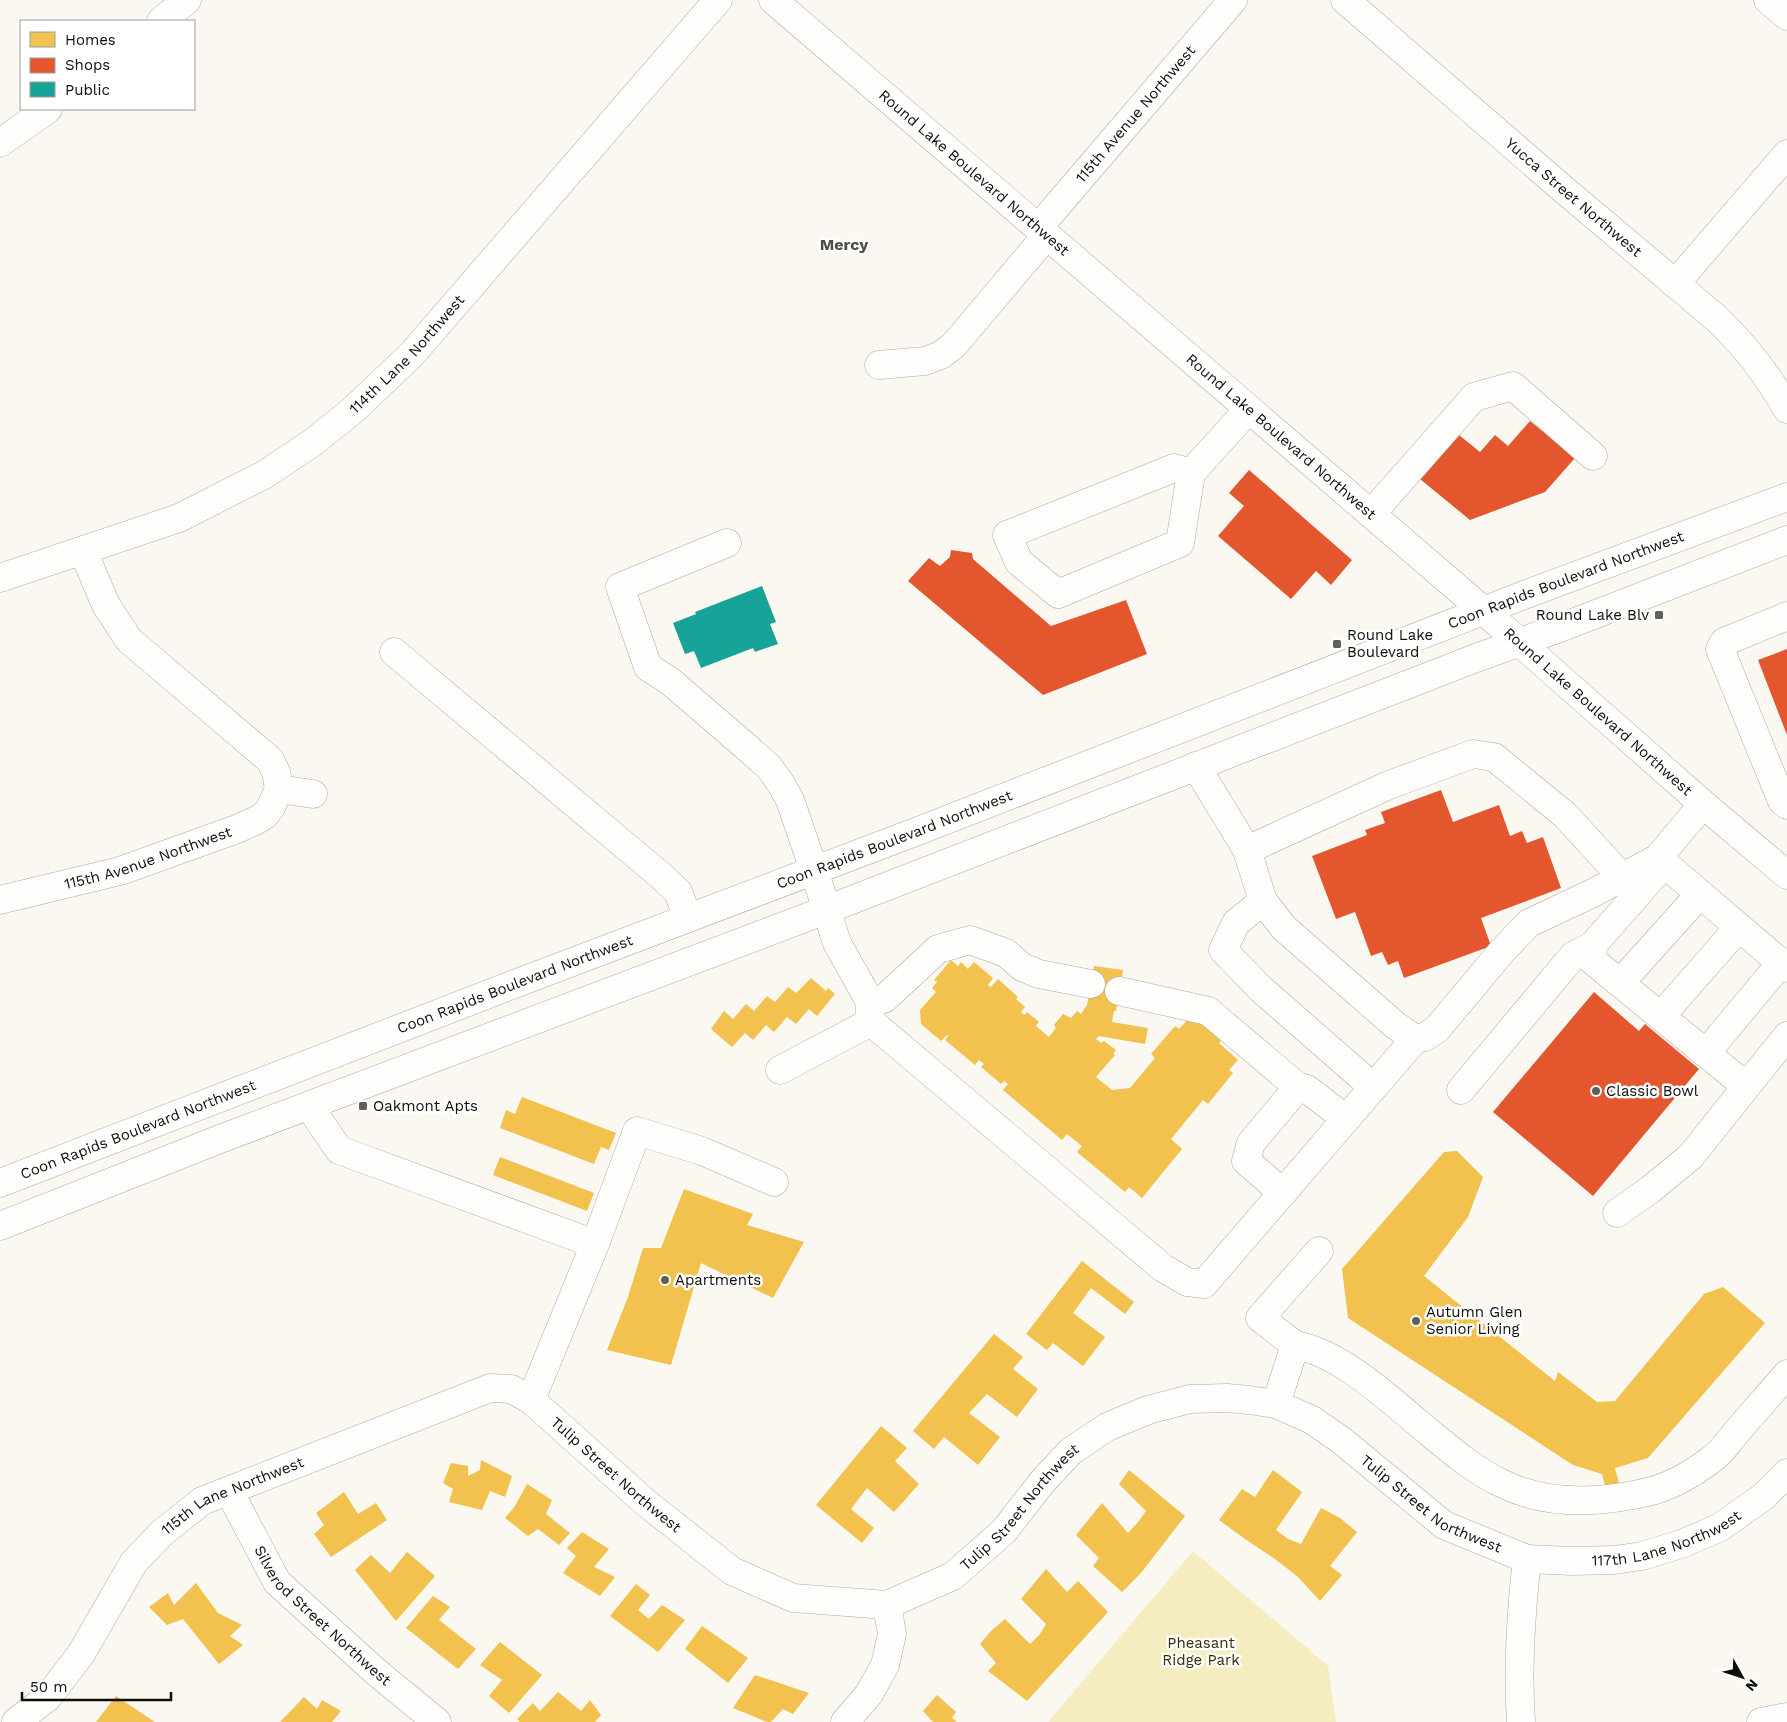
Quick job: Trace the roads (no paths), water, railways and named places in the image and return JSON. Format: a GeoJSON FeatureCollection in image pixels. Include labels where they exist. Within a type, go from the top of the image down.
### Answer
{"type":"FeatureCollection","features":[{"type":"Feature","properties":{"kind":"street"},"geometry":{"type":"LineString","coordinates":[[162,20],[186,0]]}},
{"type":"Feature","properties":{"kind":"street","name":"114th Lane Northwest"},"geometry":{"type":"LineString","coordinates":[[0,578],[179,518],[264,476],[352,411],[390,377],[444,319],[718,0]]}},
{"type":"Feature","properties":{"kind":"street","name":"Round Lake Boulevard Northwest"},"geometry":{"type":"LineString","coordinates":[[773,0],[1371,514],[1787,875]]}},
{"type":"Feature","properties":{"kind":"street","name":"115th Avenue Northwest"},"geometry":{"type":"LineString","coordinates":[[879,365],[925,361],[941,355],[954,345],[1042,232],[1233,0]]}},
{"type":"Feature","properties":{"kind":"street","name":"Yucca Street Northwest"},"geometry":{"type":"LineString","coordinates":[[1345,0],[1739,339],[1784,396]]}},
{"type":"Feature","properties":{"kind":"street"},"geometry":{"type":"LineString","coordinates":[[1768,0],[1787,16]]}},
{"type":"Feature","properties":{"kind":"street"},"geometry":{"type":"LineString","coordinates":[[0,143],[47,110]]}},
{"type":"Feature","properties":{"kind":"street"},"geometry":{"type":"LineString","coordinates":[[1676,284],[1787,154]]}},
{"type":"Feature","properties":{"kind":"street"},"geometry":{"type":"LineString","coordinates":[[1371,514],[1474,397],[1513,386],[1593,456]]}},
{"type":"Feature","properties":{"kind":"street"},"geometry":{"type":"LineString","coordinates":[[1191,473],[1174,468],[1008,535],[1019,562],[1058,594],[1180,543],[1191,473],[1248,410]]}},
{"type":"Feature","properties":{"kind":"street","name":"Coon Rapids Boulevard Northwest"},"geometry":{"type":"LineString","coordinates":[[0,1184],[1787,497]]}},
{"type":"Feature","properties":{"kind":"street"},"geometry":{"type":"LineString","coordinates":[[0,1226],[1787,540]]}},
{"type":"Feature","properties":{"kind":"street"},"geometry":{"type":"LineString","coordinates":[[727,542],[620,588],[648,667],[670,682],[751,751],[782,784],[790,800],[837,943],[870,1011],[1163,1268],[1187,1282],[1204,1284],[1414,1039],[1425,1037],[1437,1028],[1503,950],[1529,923],[1622,877],[1662,861]]}},
{"type":"Feature","properties":{"kind":"street"},"geometry":{"type":"LineString","coordinates":[[83,551],[106,605],[129,640],[270,760],[276,772],[279,789],[313,794]]}},
{"type":"Feature","properties":{"kind":"street"},"geometry":{"type":"LineString","coordinates":[[1787,616],[1724,642],[1720,649],[1782,801],[1787,805]]}},
{"type":"Feature","properties":{"kind":"street"},"geometry":{"type":"LineString","coordinates":[[394,652],[660,875],[678,892],[688,918]]}},
{"type":"Feature","properties":{"kind":"street"},"geometry":{"type":"LineString","coordinates":[[1248,850],[1389,785],[1473,754],[1494,757],[1565,815],[1622,877]]}},
{"type":"Feature","properties":{"kind":"street"},"geometry":{"type":"LineString","coordinates":[[1196,766],[1248,850],[1263,901],[1284,928],[1395,1025],[1414,1039]]}},
{"type":"Feature","properties":{"kind":"street","name":"115th Avenue Northwest"},"geometry":{"type":"LineString","coordinates":[[0,900],[120,871],[236,830],[265,815],[279,789]]}},
{"type":"Feature","properties":{"kind":"street"},"geometry":{"type":"LineString","coordinates":[[1461,1090],[1573,956],[1592,946],[1662,861],[1703,804]]}},
{"type":"Feature","properties":{"kind":"street"},"geometry":{"type":"LineString","coordinates":[[1662,861],[1784,965],[1706,1053]]}},
{"type":"Feature","properties":{"kind":"street"},"geometry":{"type":"LineString","coordinates":[[1620,983],[1700,894]]}},
{"type":"Feature","properties":{"kind":"street"},"geometry":{"type":"LineString","coordinates":[[1263,901],[1236,923],[1223,950],[1261,989],[1373,1087]]}},
{"type":"Feature","properties":{"kind":"street"},"geometry":{"type":"LineString","coordinates":[[1661,1016],[1739,927]]}},
{"type":"Feature","properties":{"kind":"street"},"geometry":{"type":"LineString","coordinates":[[780,1070],[870,1011],[938,949],[970,940],[1006,953],[1022,967],[1039,974],[1091,984]]}},
{"type":"Feature","properties":{"kind":"street"},"geometry":{"type":"LineString","coordinates":[[1592,946],[1593,961],[1741,1082],[1754,1077]]}},
{"type":"Feature","properties":{"kind":"street"},"geometry":{"type":"LineString","coordinates":[[1120,991],[1208,1011],[1298,1087],[1307,1089],[1346,1119]]}},
{"type":"Feature","properties":{"kind":"street"},"geometry":{"type":"LineString","coordinates":[[1618,1213],[1692,1156],[1787,1036]]}},
{"type":"Feature","properties":{"kind":"street"},"geometry":{"type":"LineString","coordinates":[[1283,1193],[1246,1161],[1251,1143],[1298,1087]]}},
{"type":"Feature","properties":{"kind":"street"},"geometry":{"type":"LineString","coordinates":[[309,1106],[339,1150],[595,1244]]}},
{"type":"Feature","properties":{"kind":"street"},"geometry":{"type":"LineString","coordinates":[[531,1400],[595,1244],[637,1131],[702,1151],[774,1182]]}},
{"type":"Feature","properties":{"kind":"street"},"geometry":{"type":"LineString","coordinates":[[1319,1251],[1260,1318],[1295,1345],[1305,1347],[1333,1360],[1371,1384],[1466,1463],[1501,1483],[1538,1497],[1569,1500],[1615,1497],[1654,1490],[1682,1478],[1714,1458],[1787,1374]]}},
{"type":"Feature","properties":{"kind":"street"},"geometry":{"type":"LineString","coordinates":[[1276,1404],[1295,1345]]}},
{"type":"Feature","properties":{"kind":"street","name":"115th Lane Northwest"},"geometry":{"type":"LineString","coordinates":[[16,1722],[48,1697],[81,1654],[134,1562],[162,1533],[202,1501],[490,1388],[511,1389],[531,1400]]}},
{"type":"Feature","properties":{"kind":"street","name":"Tulip Street Northwest"},"geometry":{"type":"LineString","coordinates":[[531,1400],[645,1502],[732,1571],[793,1598],[887,1605],[953,1576],[1004,1531],[1043,1481],[1071,1451],[1107,1427],[1148,1410],[1190,1399],[1242,1399],[1276,1404],[1312,1420],[1342,1440],[1444,1525],[1528,1559]]}},
{"type":"Feature","properties":{"kind":"street","name":"117th Lane Northwest"},"geometry":{"type":"LineString","coordinates":[[1528,1559],[1614,1560],[1642,1556],[1681,1544],[1719,1528],[1763,1497],[1787,1473]]}},
{"type":"Feature","properties":{"kind":"street","name":"Silverod Street Northwest"},"geometry":{"type":"LineString","coordinates":[[229,1491],[277,1582],[375,1671],[437,1722]]}},
{"type":"Feature","properties":{"kind":"street"},"geometry":{"type":"LineString","coordinates":[[1521,1722],[1519,1669],[1521,1612],[1528,1559]]}},
{"type":"Feature","properties":{"kind":"street"},"geometry":{"type":"LineString","coordinates":[[845,1722],[868,1694],[885,1665],[892,1634],[887,1605]]}},
{"type":"Feature","properties":{"kind":"street"},"geometry":{"type":"LineString","coordinates":[[1761,1722],[1787,1717]]}},
{"type":"Feature","properties":{"kind":"place","name":"Round Lake Blv"},"geometry":{"type":"Point","coordinates":[1659,615]}},
{"type":"Feature","properties":{"kind":"place","name":"Round Lake Boulevard"},"geometry":{"type":"Point","coordinates":[1337,644]}},
{"type":"Feature","properties":{"kind":"place","name":"Classic Bowl"},"geometry":{"type":"Point","coordinates":[1596,1091]}},
{"type":"Feature","properties":{"kind":"place","name":"Oakmont Apts"},"geometry":{"type":"Point","coordinates":[363,1106]}},
{"type":"Feature","properties":{"kind":"place","name":"Apartments"},"geometry":{"type":"Point","coordinates":[665,1280]}},
{"type":"Feature","properties":{"kind":"place","name":"Autumn Glen Senior Living"},"geometry":{"type":"Point","coordinates":[1416,1321]}},
{"type":"Feature","properties":{"kind":"district","name":"Mercy"},"geometry":{"type":"Point","coordinates":[844,244]}},
{"type":"Feature","properties":{"kind":"park label","name":"Pheasant Ridge Park"},"geometry":{"type":"Point","coordinates":[1201,1652]}}]}
